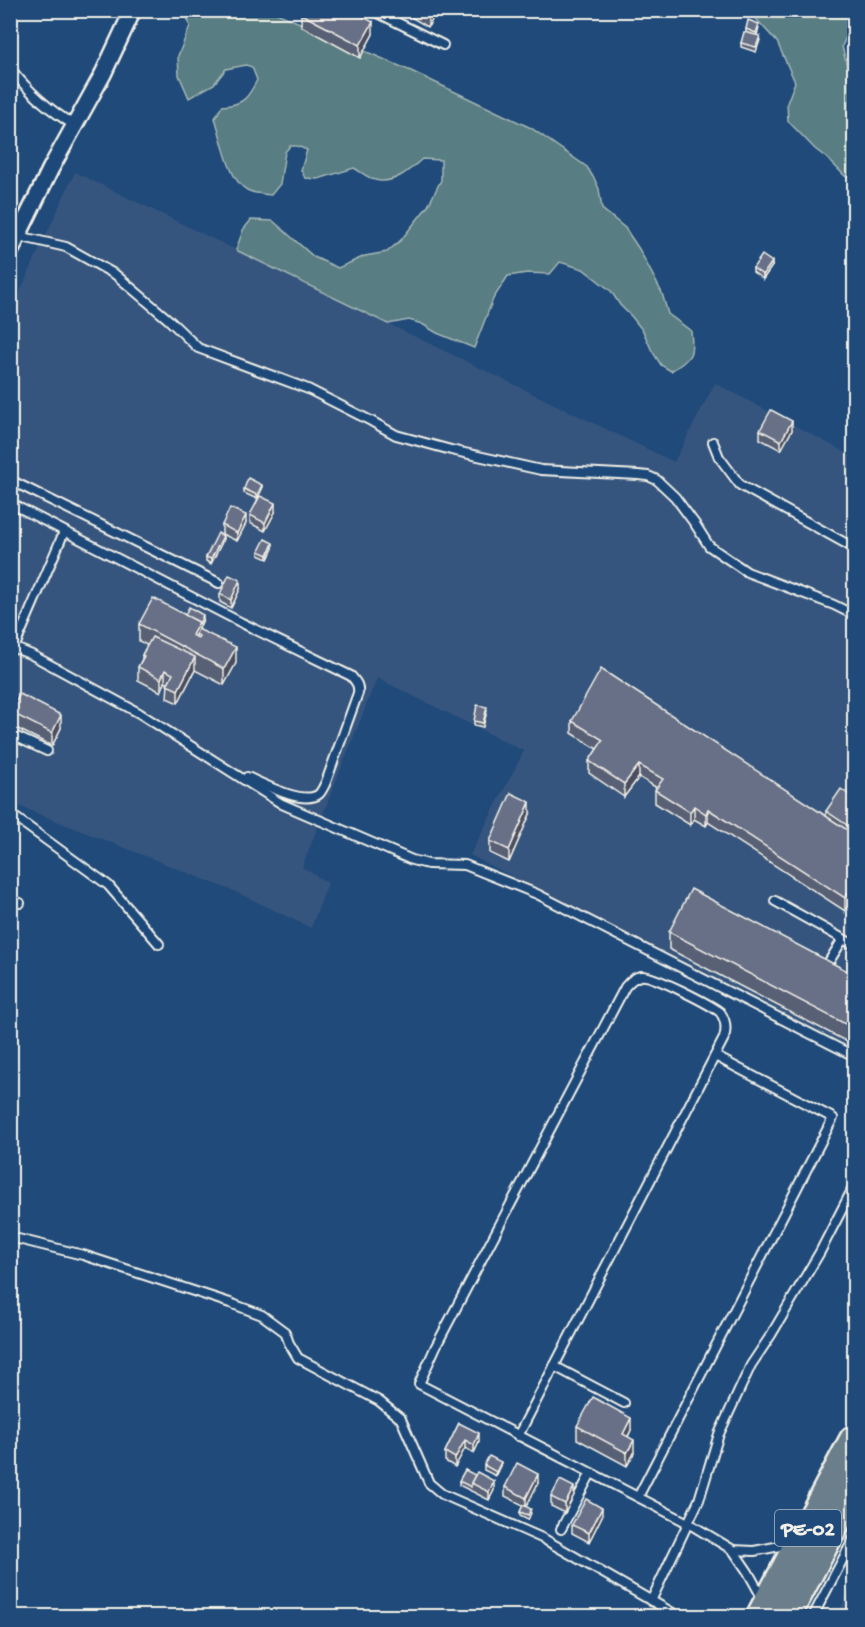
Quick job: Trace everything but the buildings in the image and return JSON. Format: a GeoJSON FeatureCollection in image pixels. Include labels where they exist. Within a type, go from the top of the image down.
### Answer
{"type":"FeatureCollection","features":[{"type":"Feature","properties":{"kind":"highway","name":"PE-02"},"geometry":{"type":"LineString","coordinates":[[771,1613],[801,1540],[855,1440]]}},
{"type":"Feature","properties":{"kind":"highway","name":"PE-02"},"geometry":{"type":"LineString","coordinates":[[771,1613],[855,1487]]}},
{"type":"Feature","properties":{"kind":"street"},"geometry":{"type":"LineString","coordinates":[[10,252],[74,125],[103,74],[133,10]]}},
{"type":"Feature","properties":{"kind":"lane"},"geometry":{"type":"LineString","coordinates":[[372,10],[443,45]]}},
{"type":"Feature","properties":{"kind":"lane"},"geometry":{"type":"LineString","coordinates":[[10,68],[24,86],[55,114],[74,125]]}},
{"type":"Feature","properties":{"kind":"lane"},"geometry":{"type":"LineString","coordinates":[[18,236],[66,247],[116,275],[198,348],[308,389],[396,435],[542,470],[638,475],[657,480],[675,497],[709,546],[722,555],[747,572],[855,615]]}},
{"type":"Feature","properties":{"kind":"lane"},"geometry":{"type":"LineString","coordinates":[[713,442],[718,457],[740,485],[855,548]]}},
{"type":"Feature","properties":{"kind":"lane"},"geometry":{"type":"LineString","coordinates":[[10,480],[219,583]]}},
{"type":"Feature","properties":{"kind":"lane"},"geometry":{"type":"LineString","coordinates":[[10,503],[242,623],[351,676],[356,681],[359,687],[358,693],[320,793],[311,798],[286,794],[228,769]]}},
{"type":"Feature","properties":{"kind":"lane"},"geometry":{"type":"LineString","coordinates":[[64,532],[12,647],[32,655],[139,713],[282,804],[412,860],[428,864],[465,865],[537,894],[855,1056]]}},
{"type":"Feature","properties":{"kind":"lane"},"geometry":{"type":"LineString","coordinates":[[10,734],[47,751]]}},
{"type":"Feature","properties":{"kind":"lane"},"geometry":{"type":"LineString","coordinates":[[10,816],[16,818],[108,885],[159,944]]}},
{"type":"Feature","properties":{"kind":"lane"},"geometry":{"type":"LineString","coordinates":[[10,901],[20,903]]}},
{"type":"Feature","properties":{"kind":"lane"},"geometry":{"type":"LineString","coordinates":[[775,901],[855,945]]}},
{"type":"Feature","properties":{"kind":"lane"},"geometry":{"type":"LineString","coordinates":[[825,968],[843,939]]}},
{"type":"Feature","properties":{"kind":"lane"},"geometry":{"type":"LineString","coordinates":[[518,1436],[726,1031],[726,1023],[720,1012],[652,977],[640,976],[630,981],[625,987],[436,1346],[419,1384],[518,1436],[688,1523],[733,1550],[771,1613]]}},
{"type":"Feature","properties":{"kind":"lane"},"geometry":{"type":"LineString","coordinates":[[638,1497],[833,1118],[715,1056]]}},
{"type":"Feature","properties":{"kind":"lane"},"geometry":{"type":"LineString","coordinates":[[651,1601],[699,1500],[718,1434],[751,1365],[809,1271],[855,1186]]}},
{"type":"Feature","properties":{"kind":"lane"},"geometry":{"type":"LineString","coordinates":[[10,1237],[83,1255],[262,1315],[285,1332],[298,1358],[379,1401],[401,1419],[429,1483],[442,1494],[544,1539],[678,1617]]}},
{"type":"Feature","properties":{"kind":"lane"},"geometry":{"type":"LineString","coordinates":[[554,1366],[624,1403]]}},
{"type":"Feature","properties":{"kind":"lane"},"geometry":{"type":"LineString","coordinates":[[561,1529],[591,1473]]}},
{"type":"Feature","properties":{"kind":"lane"},"geometry":{"type":"LineString","coordinates":[[813,1617],[855,1538]]}},
{"type":"Feature","properties":{"kind":"lane"},"geometry":{"type":"LineString","coordinates":[[733,1550],[754,1551],[801,1540]]}},
{"type":"Feature","properties":{"kind":"shaded area"},"geometry":{"type":"Polygon","coordinates":[[[75,172],[674,462],[715,383],[854,457],[854,1051],[470,855],[524,751],[377,678],[302,867],[328,883],[311,928],[236,892],[11,803],[11,311],[75,172]]]}},
{"type":"Feature","properties":{"kind":"shaded area"},"geometry":{"type":"Polygon","coordinates":[[[854,1581],[854,1616],[845,1616],[838,1613],[854,1581]]]}},
{"type":"Feature","properties":{"kind":"green space"},"geometry":{"type":"Polygon","coordinates":[[[185,11],[272,11],[411,71],[531,128],[587,167],[599,189],[602,209],[625,228],[639,249],[662,293],[668,314],[691,331],[690,355],[671,371],[661,365],[643,331],[611,291],[583,269],[560,262],[550,274],[527,273],[508,276],[493,299],[474,348],[409,320],[388,324],[236,250],[243,230],[251,220],[273,221],[314,257],[338,268],[365,256],[387,252],[401,240],[428,206],[441,180],[441,160],[422,159],[407,172],[382,181],[372,179],[354,168],[318,179],[305,178],[301,170],[307,150],[290,146],[285,152],[280,184],[271,195],[247,190],[240,185],[230,168],[215,118],[222,106],[235,104],[244,99],[251,92],[257,80],[252,67],[246,65],[226,69],[214,84],[189,98],[179,75],[178,56],[190,26],[185,11]]]}},
{"type":"Feature","properties":{"kind":"green space"},"geometry":{"type":"Polygon","coordinates":[[[749,11],[854,11],[854,33],[849,31],[842,46],[854,94],[854,180],[845,176],[788,121],[787,103],[795,82],[777,42],[749,11]]]}}]}
